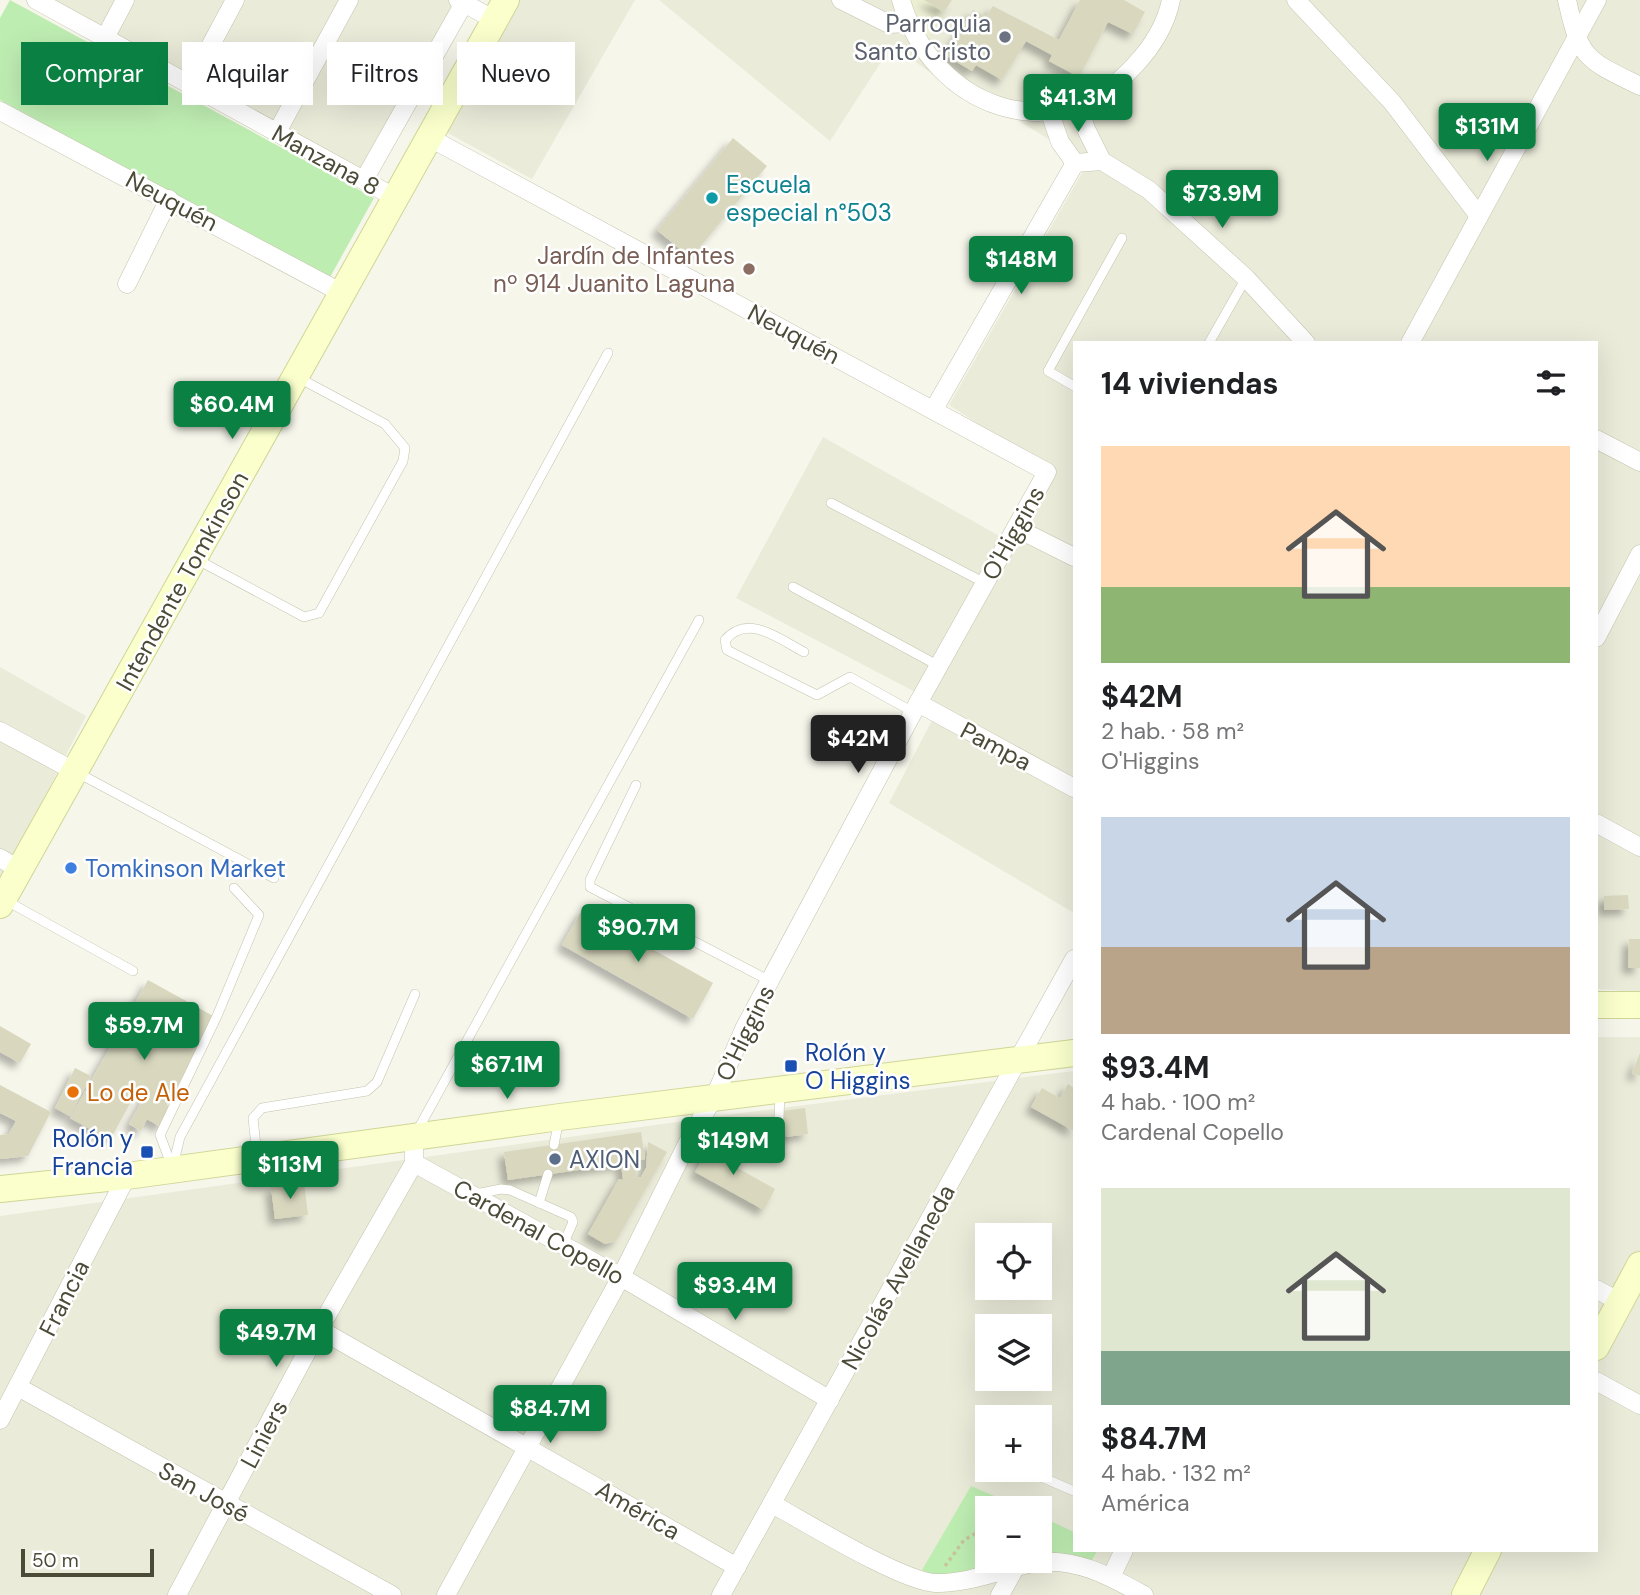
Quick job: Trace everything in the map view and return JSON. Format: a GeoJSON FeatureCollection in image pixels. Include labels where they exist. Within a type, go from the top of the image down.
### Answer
{"type":"FeatureCollection","features":[{"type":"Feature","properties":{"kind":"street","name":"Manzana 8"},"geometry":{"type":"LineString","coordinates":[[36,0],[182,80]]}},
{"type":"Feature","properties":{"kind":"street"},"geometry":{"type":"LineString","coordinates":[[104,38],[125,0]]}},
{"type":"Feature","properties":{"kind":"street"},"geometry":{"type":"LineString","coordinates":[[212,42],[235,0]]}},
{"type":"Feature","properties":{"kind":"street"},"geometry":{"type":"LineString","coordinates":[[277,132],[349,0]]}},
{"type":"Feature","properties":{"kind":"street"},"geometry":{"type":"LineString","coordinates":[[841,0],[889,24],[908,23]]}},
{"type":"Feature","properties":{"kind":"street"},"geometry":{"type":"LineString","coordinates":[[901,0],[908,23],[922,48],[942,71],[965,90],[1001,106],[1050,113],[1079,106],[1115,84],[1144,55],[1159,32],[1171,0]]}},
{"type":"Feature","properties":{"kind":"street"},"geometry":{"type":"LineString","coordinates":[[1296,0],[1392,102],[1479,216]]}},
{"type":"Feature","properties":{"kind":"street"},"geometry":{"type":"LineString","coordinates":[[1567,0],[1576,41],[1592,62],[1640,86]]}},
{"type":"Feature","properties":{"kind":"street"},"geometry":{"type":"LineString","coordinates":[[1412,341],[1597,0]]}},
{"type":"Feature","properties":{"kind":"street"},"geometry":{"type":"LineString","coordinates":[[364,180],[461,2],[500,10]]}},
{"type":"Feature","properties":{"kind":"street","name":"Intendente Tomkinson"},"geometry":{"type":"LineString","coordinates":[[2,902],[10,864],[76,772],[500,10]]}},
{"type":"Feature","properties":{"kind":"street","name":"Manzana 8"},"geometry":{"type":"LineString","coordinates":[[228,105],[396,198]]}},
{"type":"Feature","properties":{"kind":"street"},"geometry":{"type":"LineString","coordinates":[[1079,106],[1086,129],[1102,161],[1149,190],[1246,278],[1304,341]]}},
{"type":"Feature","properties":{"kind":"street","name":"Neuquén"},"geometry":{"type":"LineString","coordinates":[[0,111],[342,293]]}},
{"type":"Feature","properties":{"kind":"street"},"geometry":{"type":"LineString","coordinates":[[1050,113],[1060,142],[1075,163]]}},
{"type":"Feature","properties":{"kind":"street","name":"Neuquén"},"geometry":{"type":"LineString","coordinates":[[430,138],[1047,472]]}},
{"type":"Feature","properties":{"kind":"street"},"geometry":{"type":"LineString","coordinates":[[1075,163],[1102,161]]}},
{"type":"Feature","properties":{"kind":"street"},"geometry":{"type":"LineString","coordinates":[[934,409],[1075,163]]}},
{"type":"Feature","properties":{"kind":"street"},"geometry":{"type":"LineString","coordinates":[[127,284],[169,199]]}},
{"type":"Feature","properties":{"kind":"street"},"geometry":{"type":"LineString","coordinates":[[1598,440],[1640,461]]}},
{"type":"Feature","properties":{"kind":"street","name":"O'Higgins"},"geometry":{"type":"LineString","coordinates":[[446,1595],[621,1277],[694,1130],[714,1098],[727,1064],[915,708],[1047,472]]}},
{"type":"Feature","properties":{"kind":"street"},"geometry":{"type":"LineString","coordinates":[[1016,528],[1073,556]]}},
{"type":"Feature","properties":{"kind":"street"},"geometry":{"type":"LineString","coordinates":[[1598,634],[1640,554]]}},
{"type":"Feature","properties":{"kind":"street","name":"Pampa"},"geometry":{"type":"LineString","coordinates":[[915,708],[1073,787]]}},
{"type":"Feature","properties":{"kind":"street"},"geometry":{"type":"LineString","coordinates":[[0,731],[76,772]]}},
{"type":"Feature","properties":{"kind":"street"},"geometry":{"type":"LineString","coordinates":[[1598,824],[1640,847]]}},
{"type":"Feature","properties":{"kind":"street","name":"Nicolás Avellaneda"},"geometry":{"type":"LineString","coordinates":[[722,1595],[1073,961]]}},
{"type":"Feature","properties":{"kind":"street"},"geometry":{"type":"LineString","coordinates":[[1598,1005],[1640,1005]]}},
{"type":"Feature","properties":{"kind":"street"},"geometry":{"type":"LineString","coordinates":[[0,1189],[127,1176],[257,1157],[414,1151],[560,1117],[1073,1053]]}},
{"type":"Feature","properties":{"kind":"street","name":"Cardenal Copello"},"geometry":{"type":"LineString","coordinates":[[414,1151],[474,1195],[621,1277],[830,1400]]}},
{"type":"Feature","properties":{"kind":"street","name":"Liniers"},"geometry":{"type":"LineString","coordinates":[[177,1595],[414,1151]]}},
{"type":"Feature","properties":{"kind":"street","name":"Francia"},"geometry":{"type":"LineString","coordinates":[[0,1420],[127,1176]]}},
{"type":"Feature","properties":{"kind":"street"},"geometry":{"type":"LineString","coordinates":[[1598,1343],[1640,1265]]}},
{"type":"Feature","properties":{"kind":"street"},"geometry":{"type":"LineString","coordinates":[[1598,1290],[1620,1302]]}},
{"type":"Feature","properties":{"kind":"street","name":"América"},"geometry":{"type":"LineString","coordinates":[[319,1329],[737,1567]]}},
{"type":"Feature","properties":{"kind":"street"},"geometry":{"type":"LineString","coordinates":[[1598,1382],[1640,1405]]}},
{"type":"Feature","properties":{"kind":"street","name":"San José"},"geometry":{"type":"LineString","coordinates":[[18,1387],[392,1595]]}},
{"type":"Feature","properties":{"kind":"street"},"geometry":{"type":"LineString","coordinates":[[772,1504],[906,1575],[941,1582],[989,1573]]}},
{"type":"Feature","properties":{"kind":"street"},"geometry":{"type":"LineString","coordinates":[[1111,1577],[1123,1552]]}},
{"type":"Feature","properties":{"kind":"street"},"geometry":{"type":"LineString","coordinates":[[1465,1595],[1487,1552]]}},
{"type":"Feature","properties":{"kind":"street"},"geometry":{"type":"LineString","coordinates":[[1052,1563],[1079,1564],[1144,1595]]}},
{"type":"Feature","properties":{"kind":"street"},"geometry":{"type":"LineString","coordinates":[[1000,1595],[1012,1573]]}},
{"type":"Feature","properties":{"kind":"lane"},"geometry":{"type":"LineString","coordinates":[[1073,385],[1048,371],[1122,238]]}},
{"type":"Feature","properties":{"kind":"lane"},"geometry":{"type":"LineString","coordinates":[[1210,341],[1246,278]]}},
{"type":"Feature","properties":{"kind":"lane"},"geometry":{"type":"LineString","coordinates":[[172,1169],[180,1137],[608,354]]}},
{"type":"Feature","properties":{"kind":"lane"},"geometry":{"type":"LineString","coordinates":[[194,558],[304,617],[319,613],[403,461],[405,448],[385,424],[296,376]]}},
{"type":"Feature","properties":{"kind":"lane"},"geometry":{"type":"LineString","coordinates":[[831,503],[985,583]]}},
{"type":"Feature","properties":{"kind":"lane"},"geometry":{"type":"LineString","coordinates":[[793,587],[939,666]]}},
{"type":"Feature","properties":{"kind":"lane"},"geometry":{"type":"LineString","coordinates":[[414,1151],[699,620]]}},
{"type":"Feature","properties":{"kind":"lane"},"geometry":{"type":"LineString","coordinates":[[804,652],[761,629],[745,626],[731,633],[725,640],[727,650],[817,695],[850,677],[915,708]]}},
{"type":"Feature","properties":{"kind":"lane"},"geometry":{"type":"LineString","coordinates":[[76,772],[274,878]]}},
{"type":"Feature","properties":{"kind":"lane"},"geometry":{"type":"LineString","coordinates":[[636,785],[590,880],[590,887],[770,981]]}},
{"type":"Feature","properties":{"kind":"lane"},"geometry":{"type":"LineString","coordinates":[[172,1169],[160,1135],[217,1016],[259,915],[234,888]]}},
{"type":"Feature","properties":{"kind":"lane"},"geometry":{"type":"LineString","coordinates":[[2,902],[132,971]]}},
{"type":"Feature","properties":{"kind":"lane"},"geometry":{"type":"LineString","coordinates":[[257,1157],[253,1118],[262,1108],[367,1091],[377,1083],[415,994]]}},
{"type":"Feature","properties":{"kind":"lane"},"geometry":{"type":"LineString","coordinates":[[694,1130],[743,1154],[759,1151],[778,1140],[780,1090]]}},
{"type":"Feature","properties":{"kind":"lane"},"geometry":{"type":"LineString","coordinates":[[554,1145],[560,1117]]}},
{"type":"Feature","properties":{"kind":"lane"},"geometry":{"type":"LineString","coordinates":[[539,1203],[548,1174]]}},
{"type":"Feature","properties":{"kind":"lane"},"geometry":{"type":"LineString","coordinates":[[474,1195],[501,1189],[571,1217],[573,1222],[563,1245]]}},
{"type":"Feature","properties":{"kind":"lane"},"geometry":{"type":"LineString","coordinates":[[1052,1482],[1073,1491]]}},
{"type":"Feature","properties":{"kind":"path"},"geometry":{"type":"LineString","coordinates":[[941,1582],[944,1568],[952,1554],[964,1540],[975,1534]]}},
{"type":"Feature","properties":{"kind":"shaded area"},"geometry":{"type":"Polygon","coordinates":[[[53,0],[458,0],[436,42],[327,42],[327,105],[402,105],[366,172],[244,105],[313,105],[313,42],[182,42],[182,71],[168,63],[168,42],[129,42],[53,0]]]}},
{"type":"Feature","properties":{"kind":"shaded area"},"geometry":{"type":"Polygon","coordinates":[[[517,0],[635,0],[575,104],[575,42],[494,42],[517,0]]]}},
{"type":"Feature","properties":{"kind":"shaded area"},"geometry":{"type":"Polygon","coordinates":[[[659,0],[1640,0],[1640,992],[1598,989],[1598,341],[1073,341],[1073,912],[889,803],[940,705],[736,598],[823,437],[1019,547],[1055,474],[949,405],[1083,171],[1081,159],[1001,110],[960,94],[892,45],[830,141],[659,0]]]}},
{"type":"Feature","properties":{"kind":"shaded area"},"geometry":{"type":"Polygon","coordinates":[[[903,0],[952,0],[921,51],[903,0]]]}},
{"type":"Feature","properties":{"kind":"shaded area"},"geometry":{"type":"Polygon","coordinates":[[[458,105],[575,105],[532,179],[444,131],[458,105]]]}},
{"type":"Feature","properties":{"kind":"shaded area"},"geometry":{"type":"Polygon","coordinates":[[[0,667],[86,716],[0,884],[0,667]]]}},
{"type":"Feature","properties":{"kind":"shaded area"},"geometry":{"type":"Polygon","coordinates":[[[1598,1037],[1640,1037],[1640,1595],[0,1595],[0,1216],[734,1114],[1073,1071],[1073,1552],[1598,1552],[1598,1037]]]}},
{"type":"Feature","properties":{"kind":"green space"},"geometry":{"type":"Polygon","coordinates":[[[10,0],[87,42],[21,42],[21,105],[168,105],[168,86],[182,94],[182,105],[203,105],[374,198],[329,279],[0,100],[0,18],[10,0]]]}},
{"type":"Feature","properties":{"kind":"green space"},"geometry":{"type":"Polygon","coordinates":[[[971,1486],[994,1496],[975,1496],[975,1571],[942,1576],[922,1570],[971,1486]]]}},
{"type":"Feature","properties":{"kind":"green space"},"geometry":{"type":"Polygon","coordinates":[[[1052,1522],[1073,1532],[1073,1552],[1096,1552],[1092,1560],[1070,1555],[1052,1555],[1052,1522]]]}},
{"type":"Feature","properties":{"kind":"building"},"geometry":{"type":"Polygon","coordinates":[[[924,0],[952,0],[944,12],[924,0]]]}},
{"type":"Feature","properties":{"kind":"building","name":"Parroquia Santo Cristo"},"geometry":{"type":"Polygon","coordinates":[[[1080,0],[1124,0],[1145,12],[1133,34],[1108,22],[1079,77],[1049,61],[1052,55],[1026,41],[1002,80],[976,65],[972,71],[945,55],[973,10],[986,16],[993,6],[1059,40],[1080,0]]]}},
{"type":"Feature","properties":{"kind":"building","name":"Escuela especial n°503"},"geometry":{"type":"Polygon","coordinates":[[[733,138],[767,166],[691,258],[657,230],[733,138]]]}},
{"type":"Feature","properties":{"kind":"building"},"geometry":{"type":"Polygon","coordinates":[[[1628,895],[1629,909],[1604,910],[1604,896],[1628,895]]]}},
{"type":"Feature","properties":{"kind":"building"},"geometry":{"type":"Polygon","coordinates":[[[582,910],[713,983],[693,1019],[562,945],[582,910]]]}},
{"type":"Feature","properties":{"kind":"building"},"geometry":{"type":"Polygon","coordinates":[[[1629,939],[1640,939],[1640,968],[1628,968],[1629,939]]]}},
{"type":"Feature","properties":{"kind":"building"},"geometry":{"type":"Polygon","coordinates":[[[148,980],[215,1017],[167,1105],[172,1108],[161,1127],[147,1119],[141,1131],[129,1124],[146,1094],[138,1089],[110,1140],[70,1118],[148,980]]]}},
{"type":"Feature","properties":{"kind":"building"},"geometry":{"type":"Polygon","coordinates":[[[0,1026],[31,1044],[20,1063],[0,1052],[0,1026]]]}},
{"type":"Feature","properties":{"kind":"building"},"geometry":{"type":"Polygon","coordinates":[[[1640,1053],[1640,1076],[1632,1073],[1640,1053]]]}},
{"type":"Feature","properties":{"kind":"building","name":"Lo de Ale"},"geometry":{"type":"Polygon","coordinates":[[[75,1068],[91,1076],[70,1116],[55,1108],[75,1068]]]}},
{"type":"Feature","properties":{"kind":"building"},"geometry":{"type":"Polygon","coordinates":[[[1068,1084],[1073,1087],[1073,1130],[1031,1107],[1042,1088],[1060,1098],[1068,1084]]]}},
{"type":"Feature","properties":{"kind":"building"},"geometry":{"type":"Polygon","coordinates":[[[0,1085],[51,1112],[28,1156],[0,1159],[0,1135],[9,1134],[16,1121],[0,1113],[0,1085]]]}},
{"type":"Feature","properties":{"kind":"building"},"geometry":{"type":"Polygon","coordinates":[[[805,1108],[808,1134],[786,1137],[782,1111],[805,1108]]]}},
{"type":"Feature","properties":{"kind":"building"},"geometry":{"type":"Polygon","coordinates":[[[641,1132],[645,1159],[635,1161],[637,1178],[641,1177],[646,1168],[648,1142],[667,1152],[616,1241],[605,1244],[588,1234],[619,1179],[623,1180],[621,1164],[508,1180],[504,1152],[641,1132]]]}},
{"type":"Feature","properties":{"kind":"building"},"geometry":{"type":"Polygon","coordinates":[[[713,1141],[733,1151],[727,1162],[775,1189],[764,1210],[695,1172],[713,1141]]]}},
{"type":"Feature","properties":{"kind":"building"},"geometry":{"type":"Polygon","coordinates":[[[304,1183],[308,1215],[275,1219],[271,1187],[304,1183]]]}},
{"type":"Feature","properties":{"kind":"place","name":"Parroquia Santo Cristo"},"geometry":{"type":"Point","coordinates":[1005,37]}},
{"type":"Feature","properties":{"kind":"place","name":"Escuela especial n°503"},"geometry":{"type":"Point","coordinates":[712,198]}},
{"type":"Feature","properties":{"kind":"place","name":"Jardín de Infantes nº 914 Juanito Laguna"},"geometry":{"type":"Point","coordinates":[749,269]}},
{"type":"Feature","properties":{"kind":"place","name":"Tomkinson Market"},"geometry":{"type":"Point","coordinates":[71,868]}},
{"type":"Feature","properties":{"kind":"place","name":"Rolón y O Higgins"},"geometry":{"type":"Point","coordinates":[791,1066]}},
{"type":"Feature","properties":{"kind":"place","name":"Lo de Ale"},"geometry":{"type":"Point","coordinates":[73,1092]}},
{"type":"Feature","properties":{"kind":"place","name":"Rolón y Francia"},"geometry":{"type":"Point","coordinates":[147,1152]}},
{"type":"Feature","properties":{"kind":"place","name":"AXION"},"geometry":{"type":"Point","coordinates":[555,1159]}}]}
